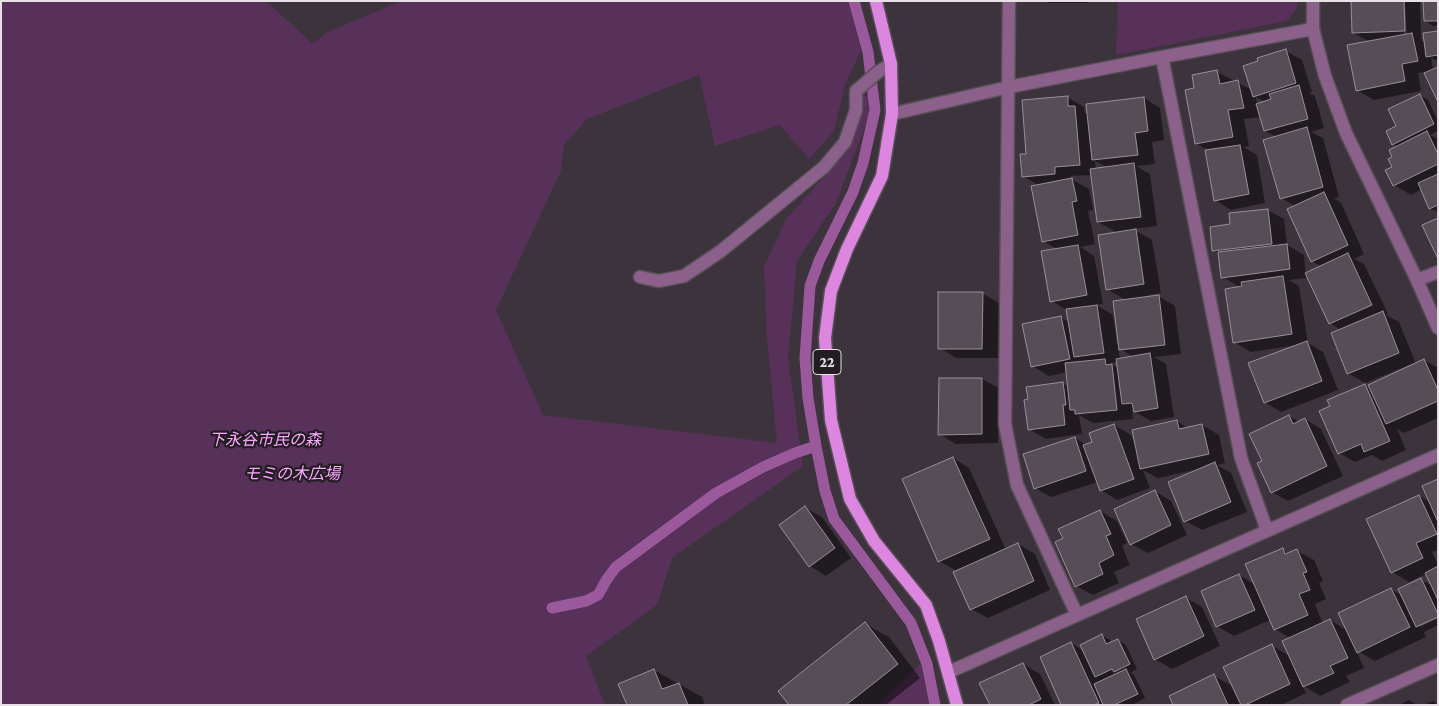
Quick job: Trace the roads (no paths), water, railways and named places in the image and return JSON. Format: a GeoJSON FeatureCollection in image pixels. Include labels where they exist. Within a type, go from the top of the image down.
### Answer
{"type":"FeatureCollection","features":[{"type":"Feature","properties":{"kind":"main road","name":"22"},"geometry":{"type":"LineString","coordinates":[[876,1],[891,64],[892,114],[882,176],[847,249],[830,291],[825,338],[831,420],[850,498],[874,541],[926,606],[949,672],[957,705]]}},
{"type":"Feature","properties":{"kind":"street"},"geometry":{"type":"LineString","coordinates":[[1009,1],[1005,424],[1017,485],[1077,615]]}},
{"type":"Feature","properties":{"kind":"street"},"geometry":{"type":"LineString","coordinates":[[1313,1],[1313,29],[1325,76],[1346,133],[1438,328]]}},
{"type":"Feature","properties":{"kind":"street"},"geometry":{"type":"LineString","coordinates":[[892,114],[1009,87],[1313,29]]}},
{"type":"Feature","properties":{"kind":"street"},"geometry":{"type":"LineString","coordinates":[[1162,57],[1241,458],[1267,530]]}},
{"type":"Feature","properties":{"kind":"street"},"geometry":{"type":"LineString","coordinates":[[640,277],[659,281],[684,276],[721,251],[824,167],[845,142],[856,110],[856,92],[878,72],[891,64]]}},
{"type":"Feature","properties":{"kind":"street"},"geometry":{"type":"LineString","coordinates":[[1417,280],[1438,272]]}},
{"type":"Feature","properties":{"kind":"street"},"geometry":{"type":"LineString","coordinates":[[949,672],[1438,455]]}},
{"type":"Feature","properties":{"kind":"street"},"geometry":{"type":"LineString","coordinates":[[1347,705],[1438,665]]}},
{"type":"Feature","properties":{"kind":"waterway"},"geometry":{"type":"LineString","coordinates":[[854,1],[868,52],[875,110],[863,163],[853,192],[819,261],[810,286],[805,358],[808,398],[825,491],[834,519],[911,623],[927,664],[935,705]]}},
{"type":"Feature","properties":{"kind":"waterway"},"geometry":{"type":"LineString","coordinates":[[552,608],[586,601],[598,595],[616,567],[716,493],[763,467],[816,446]]}},
{"type":"Feature","properties":{"kind":"park label","name":"下永谷市民の森"},"geometry":{"type":"Point","coordinates":[265,440]}},
{"type":"Feature","properties":{"kind":"park label","name":"モミの木広場"},"geometry":{"type":"Point","coordinates":[292,474]}}]}
